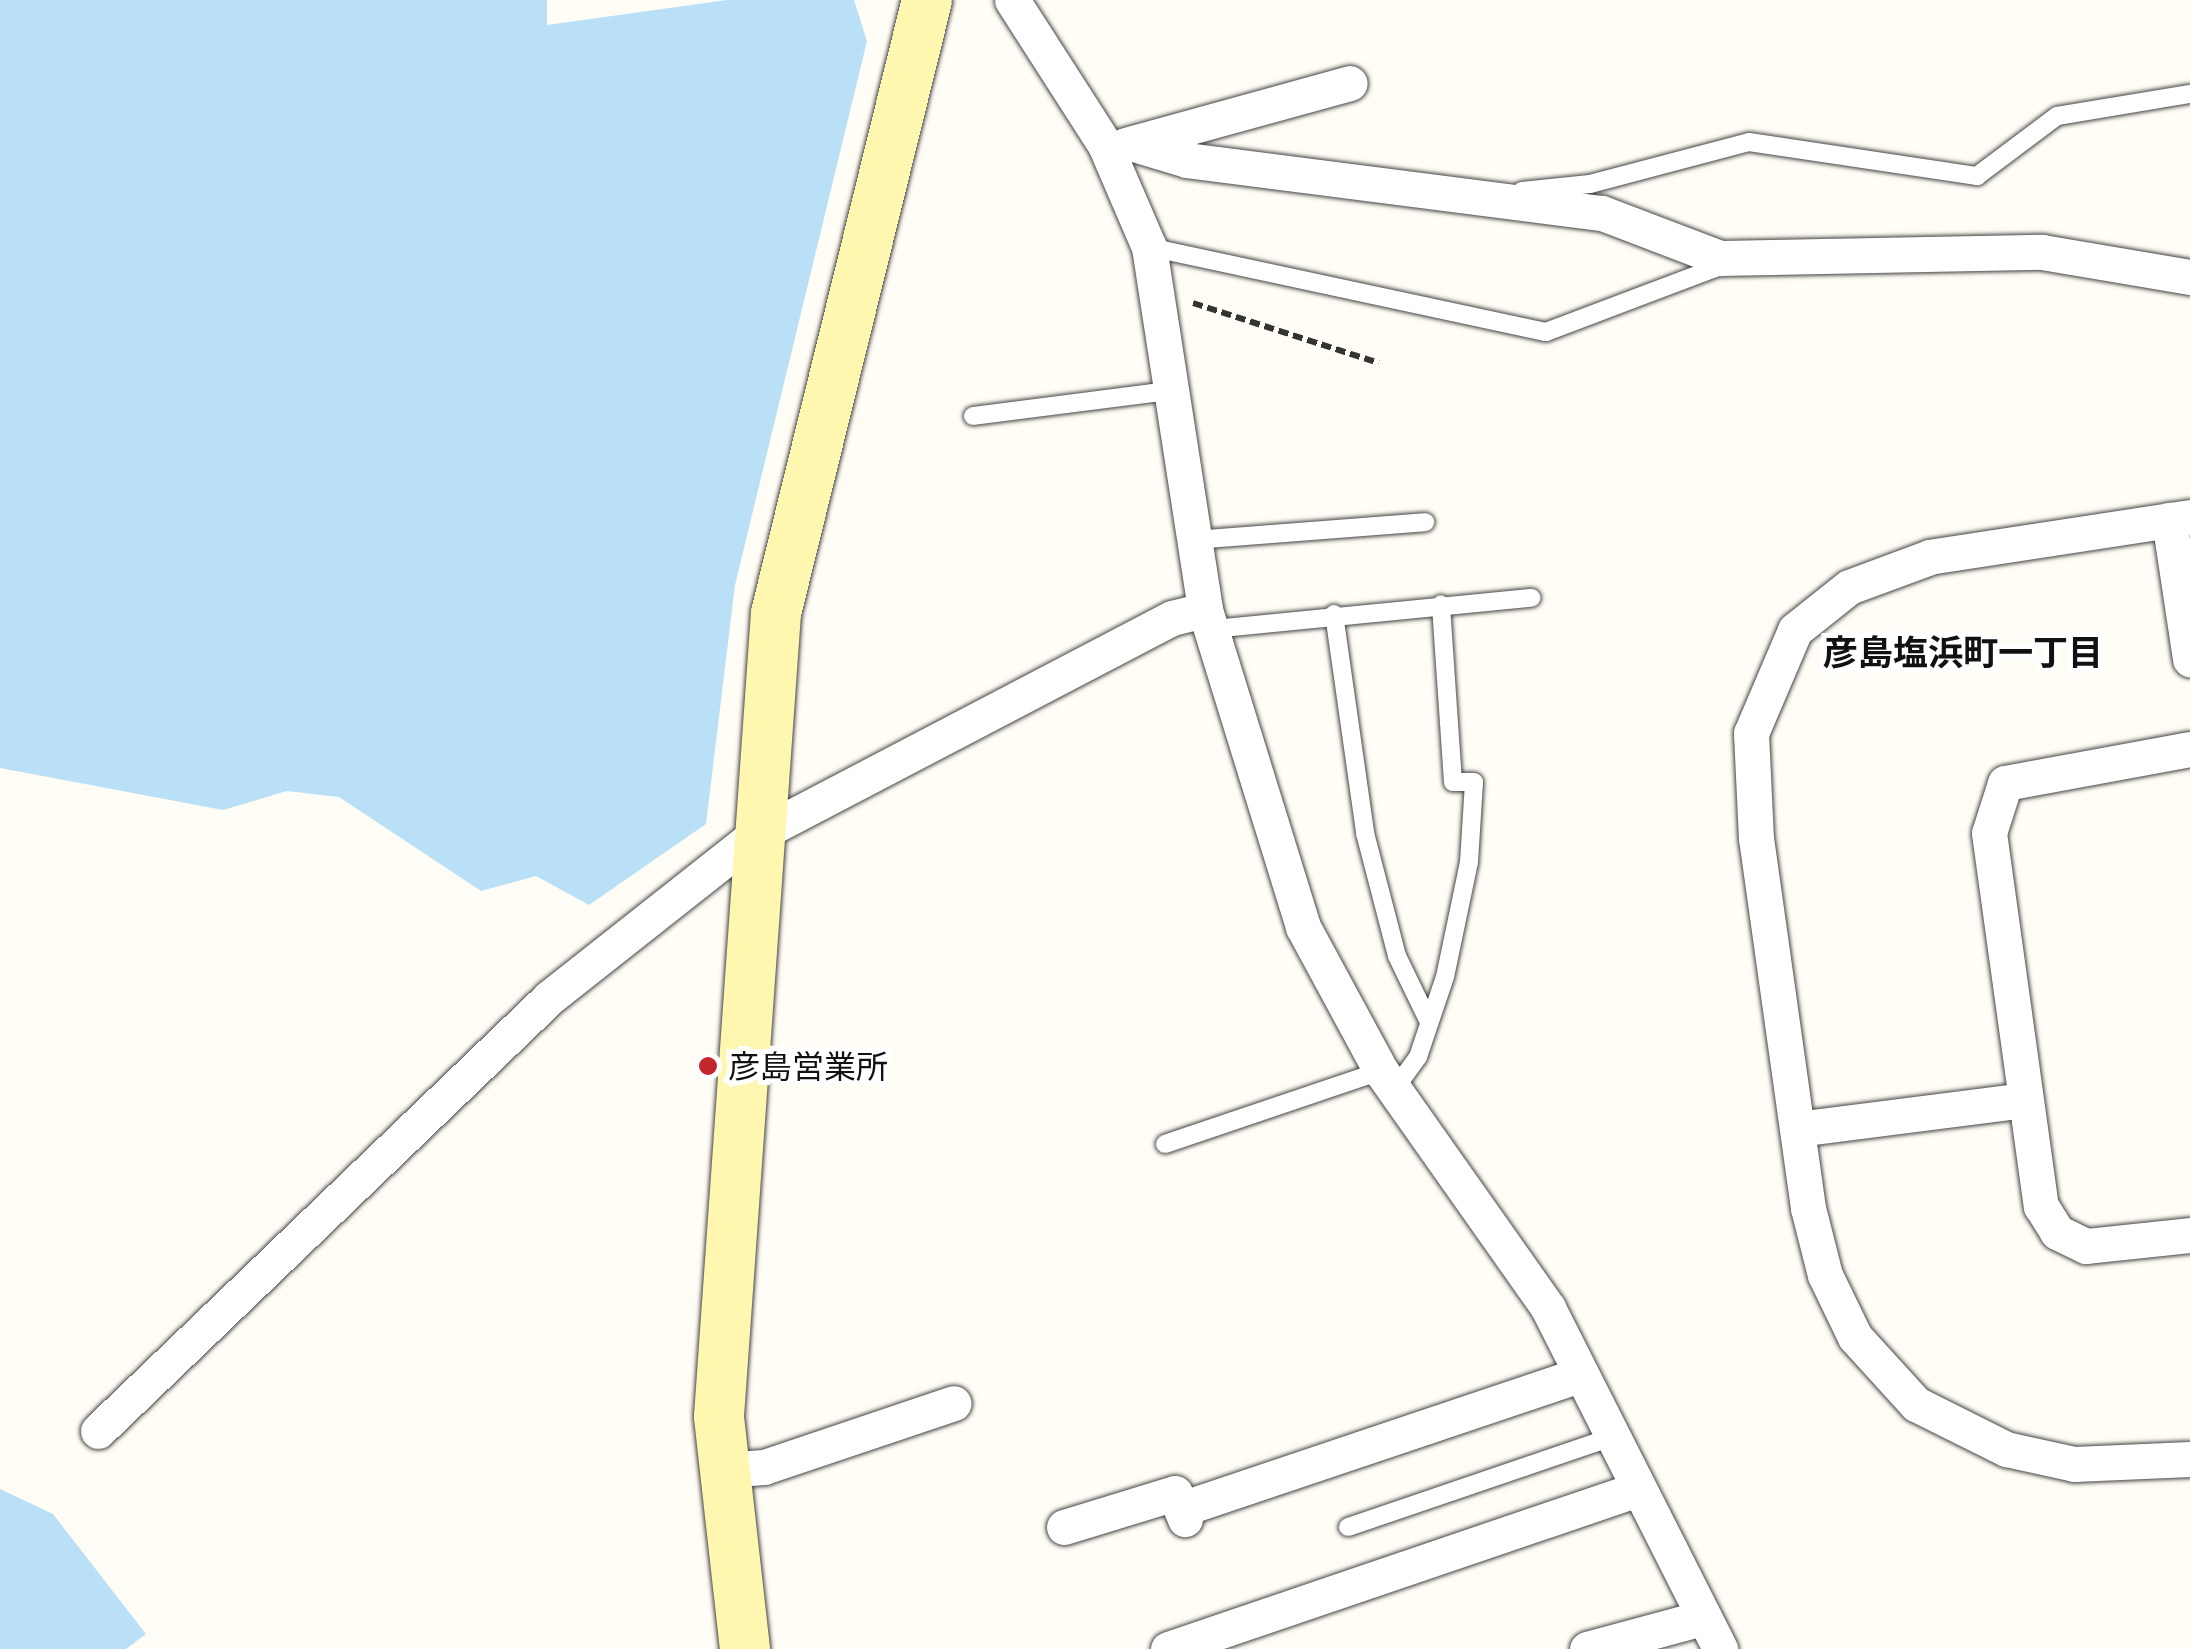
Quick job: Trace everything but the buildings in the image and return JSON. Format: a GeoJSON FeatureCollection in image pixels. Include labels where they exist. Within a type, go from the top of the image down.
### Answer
{"type":"FeatureCollection","features":[{"type":"Feature","properties":{"kind":"street"},"geometry":{"type":"LineString","coordinates":[[745,1649],[722,1470],[753,837],[786,560],[927,0]]}},
{"type":"Feature","properties":{"kind":"street"},"geometry":{"type":"LineString","coordinates":[[1012,0],[1121,145],[1149,248],[1167,390],[1209,620],[1298,916],[1388,1081],[1510,1244],[1581,1374],[1634,1490],[1720,1649]]}},
{"type":"Feature","properties":{"kind":"street"},"geometry":{"type":"LineString","coordinates":[[1121,145],[1164,130],[1350,83]]}},
{"type":"Feature","properties":{"kind":"street"},"geometry":{"type":"LineString","coordinates":[[1121,145],[1187,160],[1502,194],[1602,213],[1737,260],[2042,252],[2190,277]]}},
{"type":"Feature","properties":{"kind":"street"},"geometry":{"type":"LineString","coordinates":[[2190,659],[2180,518],[1883,570],[1795,630],[1751,733],[1756,838],[1798,1129],[1825,1275],[1872,1362],[1916,1404],[2042,1459],[2190,1459]]}},
{"type":"Feature","properties":{"kind":"street"},"geometry":{"type":"LineString","coordinates":[[98,1431],[549,998],[753,837],[1155,627],[1209,620]]}},
{"type":"Feature","properties":{"kind":"street"},"geometry":{"type":"LineString","coordinates":[[2190,748],[2042,771],[2005,783],[1995,796],[1989,833],[2041,1206],[2057,1232],[2086,1246],[2190,1235]]}},
{"type":"Feature","properties":{"kind":"street"},"geometry":{"type":"LineString","coordinates":[[1798,1129],[2024,1100]]}},
{"type":"Feature","properties":{"kind":"street"},"geometry":{"type":"LineString","coordinates":[[1064,1526],[1175,1493],[1184,1517],[1581,1374]]}},
{"type":"Feature","properties":{"kind":"street"},"geometry":{"type":"LineString","coordinates":[[722,1470],[764,1468],[954,1403]]}},
{"type":"Feature","properties":{"kind":"street"},"geometry":{"type":"LineString","coordinates":[[1168,1649],[1634,1490]]}},
{"type":"Feature","properties":{"kind":"street"},"geometry":{"type":"LineString","coordinates":[[1588,1649],[1702,1618]]}},
{"type":"Feature","properties":{"kind":"lane"},"geometry":{"type":"LineString","coordinates":[[1502,194],[1590,184],[1749,142],[1976,176],[2057,116],[2190,94]]}},
{"type":"Feature","properties":{"kind":"lane"},"geometry":{"type":"LineString","coordinates":[[1149,248],[1546,332],[1737,260]]}},
{"type":"Feature","properties":{"kind":"lane"},"geometry":{"type":"LineString","coordinates":[[974,416],[1167,390]]}},
{"type":"Feature","properties":{"kind":"lane"},"geometry":{"type":"LineString","coordinates":[[1193,540],[1426,522]]}},
{"type":"Feature","properties":{"kind":"lane"},"geometry":{"type":"LineString","coordinates":[[1209,620],[1531,598]]}},
{"type":"Feature","properties":{"kind":"lane"},"geometry":{"type":"LineString","coordinates":[[1165,1144],[1388,1081],[1418,1056],[1461,919],[1474,782],[1453,782],[1441,604]]}},
{"type":"Feature","properties":{"kind":"lane"},"geometry":{"type":"LineString","coordinates":[[1334,614],[1364,833],[1397,956],[1428,1020]]}},
{"type":"Feature","properties":{"kind":"lane"},"geometry":{"type":"LineString","coordinates":[[1348,1527],[1610,1438]]}},
{"type":"Feature","properties":{"kind":"path"},"geometry":{"type":"LineString","coordinates":[[1154,290],[1379,363]]}},
{"type":"Feature","properties":{"kind":"water"},"geometry":{"type":"Polygon","coordinates":[[[0,0],[547,0],[547,25],[727,0],[854,0],[867,41],[735,585],[706,824],[589,905],[536,876],[481,891],[339,797],[287,791],[223,810],[0,768],[0,0]]]}},
{"type":"Feature","properties":{"kind":"water"},"geometry":{"type":"Polygon","coordinates":[[[0,1489],[53,1514],[146,1634],[126,1649],[0,1649],[0,1489]]]}},
{"type":"Feature","properties":{"kind":"place","name":"彦島営業所"},"geometry":{"type":"Point","coordinates":[708,1066]}},
{"type":"Feature","properties":{"kind":"district","name":"彦島塩浜町一丁目"},"geometry":{"type":"Point","coordinates":[1963,652]}}]}
